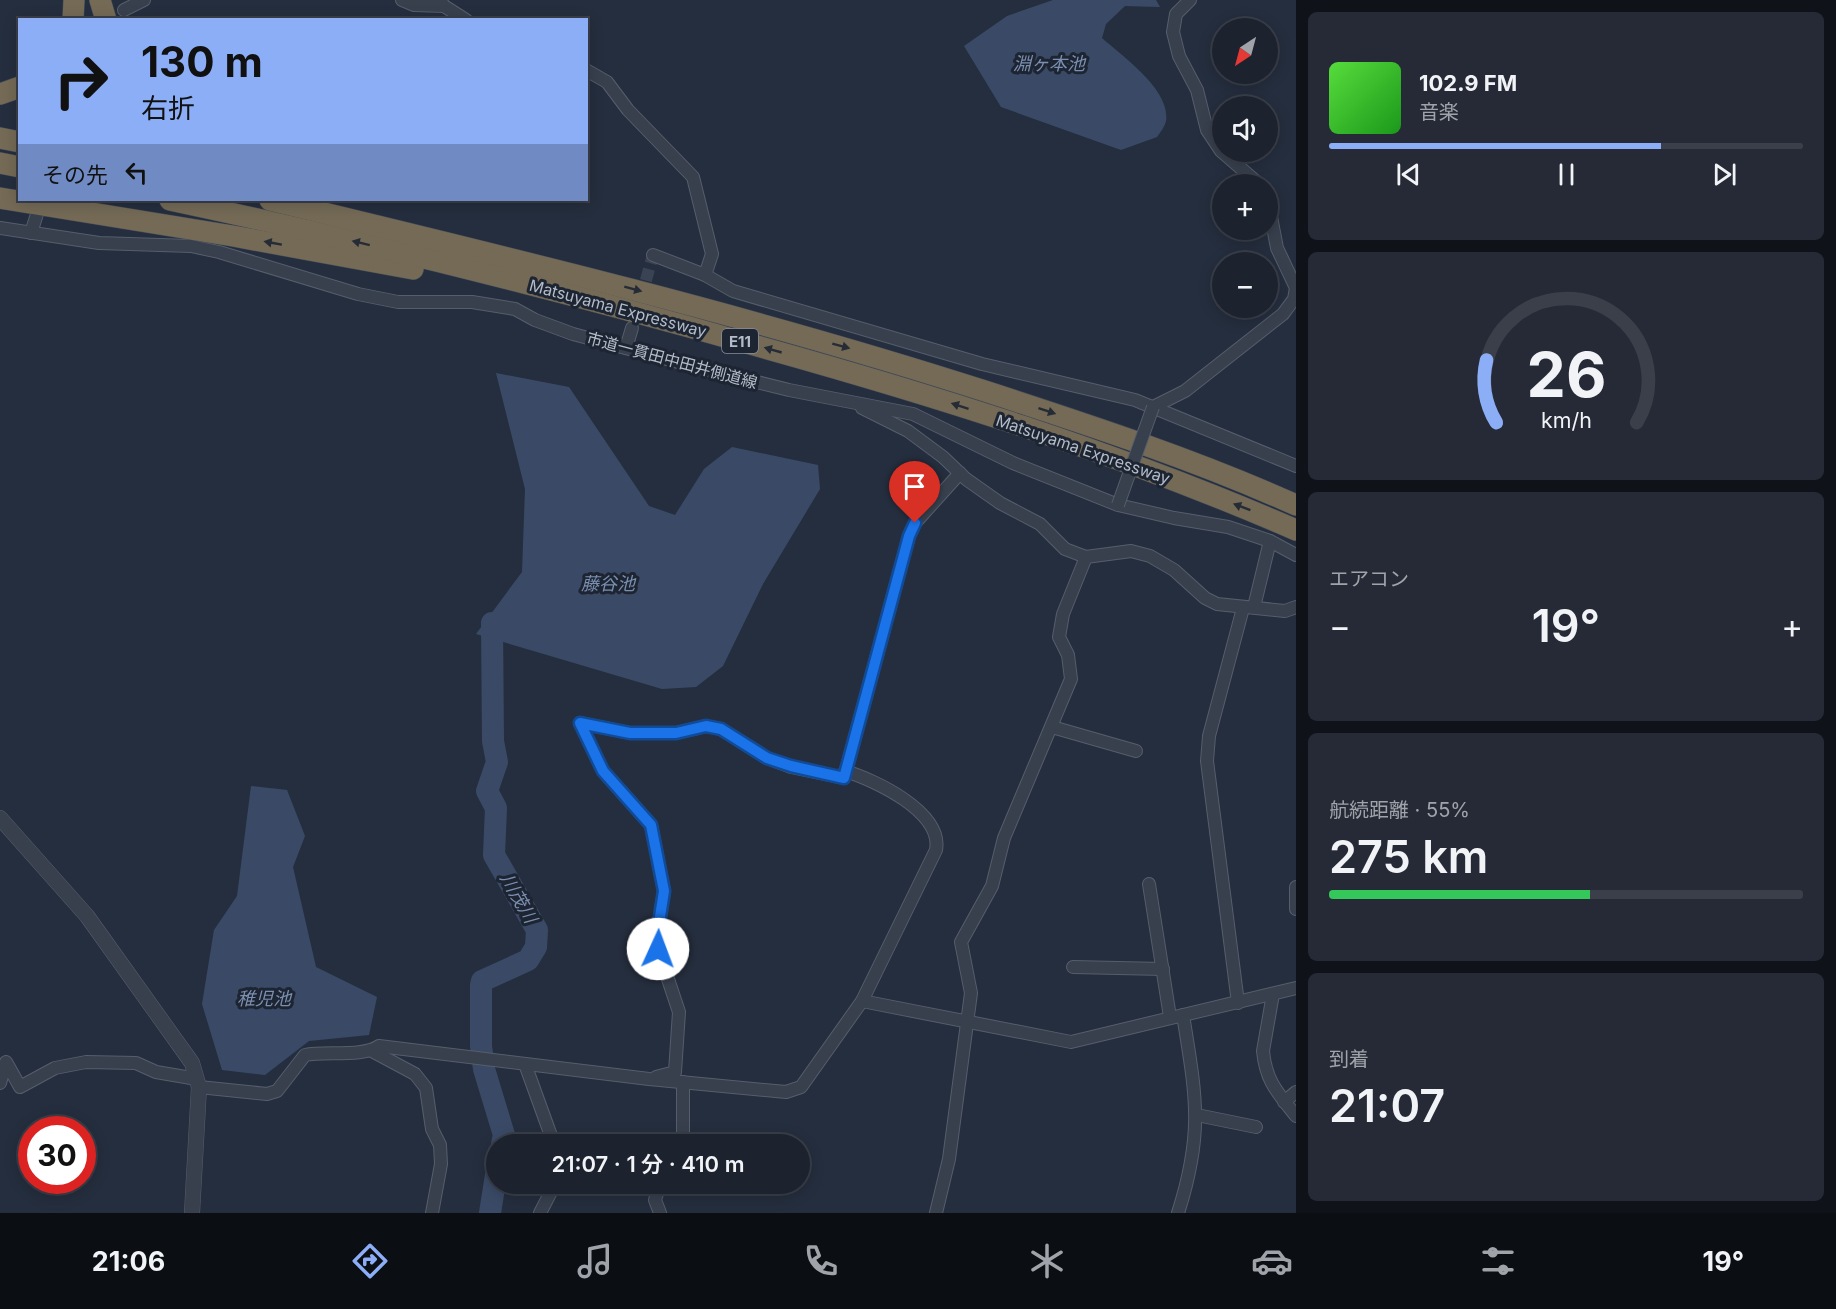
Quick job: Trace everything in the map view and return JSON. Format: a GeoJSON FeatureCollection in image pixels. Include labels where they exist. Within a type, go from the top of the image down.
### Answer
{"type":"FeatureCollection","features":[{"type":"Feature","properties":{"kind":"highway"},"geometry":{"type":"LineString","coordinates":[[74,18],[75,0]]}},
{"type":"Feature","properties":{"kind":"highway"},"geometry":{"type":"LineString","coordinates":[[100,0],[118,12]]}},
{"type":"Feature","properties":{"kind":"highway"},"geometry":{"type":"LineString","coordinates":[[0,94],[18,88]]}},
{"type":"Feature","properties":{"kind":"highway"},"geometry":{"type":"LineString","coordinates":[[0,138],[18,142]]}},
{"type":"Feature","properties":{"kind":"highway"},"geometry":{"type":"LineString","coordinates":[[0,163],[18,167]]}},
{"type":"Feature","properties":{"kind":"highway"},"geometry":{"type":"LineString","coordinates":[[0,198],[18,201]]}},
{"type":"Feature","properties":{"kind":"highway"},"geometry":{"type":"LineString","coordinates":[[18,201],[233,236],[620,307]]}},
{"type":"Feature","properties":{"kind":"highway","name":"Matsuyama Expressway"},"geometry":{"type":"LineString","coordinates":[[175,201],[289,225],[620,307],[857,373],[1092,448],[1296,530]]}},
{"type":"Feature","properties":{"kind":"highway","name":"Matsuyama Expressway"},"geometry":{"type":"LineString","coordinates":[[274,201],[592,278],[866,353],[1101,429],[1296,505]]}},
{"type":"Feature","properties":{"kind":"highway"},"geometry":{"type":"LineString","coordinates":[[322,201],[592,278]]}},
{"type":"Feature","properties":{"kind":"street"},"geometry":{"type":"LineString","coordinates":[[118,12],[144,0]]}},
{"type":"Feature","properties":{"kind":"street"},"geometry":{"type":"LineString","coordinates":[[402,0],[414,5],[442,3],[463,18]]}},
{"type":"Feature","properties":{"kind":"street"},"geometry":{"type":"LineString","coordinates":[[1190,0],[1176,14],[1173,32],[1179,56],[1197,90],[1207,130],[1221,151],[1247,174]]}},
{"type":"Feature","properties":{"kind":"street"},"geometry":{"type":"LineString","coordinates":[[588,71],[608,82],[628,110],[693,177],[712,254],[705,274]]}},
{"type":"Feature","properties":{"kind":"street"},"geometry":{"type":"LineString","coordinates":[[31,233],[37,214]]}},
{"type":"Feature","properties":{"kind":"street","name":"市道一貫田中田井側道線"},"geometry":{"type":"LineString","coordinates":[[0,228],[99,243],[191,246],[398,302],[472,302],[515,309],[535,320],[573,334],[789,390],[845,399],[912,414],[1013,463],[1118,506],[1228,527],[1270,541],[1296,555]]}},
{"type":"Feature","properties":{"kind":"street"},"geometry":{"type":"LineString","coordinates":[[1118,506],[1153,407],[1185,391],[1283,314],[1294,299],[1296,288],[1275,240]]}},
{"type":"Feature","properties":{"kind":"street"},"geometry":{"type":"LineString","coordinates":[[653,255],[705,274],[733,291],[982,364],[1135,400],[1296,466]]}},
{"type":"Feature","properties":{"kind":"street"},"geometry":{"type":"LineString","coordinates":[[626,348],[632,328]]}},
{"type":"Feature","properties":{"kind":"street"},"geometry":{"type":"LineString","coordinates":[[845,399],[908,431],[1000,502],[1040,524],[1065,549],[1086,557],[1131,550],[1150,556],[1174,570],[1205,598],[1216,604],[1285,611],[1296,607]]}},
{"type":"Feature","properties":{"kind":"street"},"geometry":{"type":"LineString","coordinates":[[649,1079],[675,1072],[679,1012],[657,936],[664,891],[661,864],[651,825],[603,771],[580,723],[630,733],[676,733],[706,726],[721,729],[767,758],[844,778],[909,536],[915,523],[960,473]]}},
{"type":"Feature","properties":{"kind":"street"},"geometry":{"type":"LineString","coordinates":[[1239,1003],[1207,761],[1212,725],[1270,541]]}},
{"type":"Feature","properties":{"kind":"street"},"geometry":{"type":"LineString","coordinates":[[936,1213],[949,1159],[970,993],[961,942],[992,885],[1004,838],[1071,679],[1068,655],[1059,637],[1086,557]]}},
{"type":"Feature","properties":{"kind":"street"},"geometry":{"type":"LineString","coordinates":[[1052,727],[1136,751]]}},
{"type":"Feature","properties":{"kind":"street"},"geometry":{"type":"LineString","coordinates":[[372,1051],[379,1046],[649,1079],[786,1092],[801,1087],[862,1001],[936,850],[938,839],[934,831],[902,798],[870,778],[845,771]]}},
{"type":"Feature","properties":{"kind":"street"},"geometry":{"type":"LineString","coordinates":[[0,818],[87,916],[192,1063],[198,1083],[192,1213]]}},
{"type":"Feature","properties":{"kind":"street"},"geometry":{"type":"LineString","coordinates":[[1149,884],[1163,969],[1177,1016],[1197,1115],[1192,1168],[1178,1213]]}},
{"type":"Feature","properties":{"kind":"street"},"geometry":{"type":"LineString","coordinates":[[1296,887],[1296,909]]}},
{"type":"Feature","properties":{"kind":"street"},"geometry":{"type":"LineString","coordinates":[[1073,967],[1163,969]]}},
{"type":"Feature","properties":{"kind":"street"},"geometry":{"type":"LineString","coordinates":[[862,1001],[1071,1042],[1296,988]]}},
{"type":"Feature","properties":{"kind":"street"},"geometry":{"type":"LineString","coordinates":[[1273,994],[1263,1052],[1271,1086],[1296,1116]]}},
{"type":"Feature","properties":{"kind":"street"},"geometry":{"type":"LineString","coordinates":[[0,1083],[6,1062],[20,1087],[55,1068],[86,1062],[136,1064],[198,1083],[267,1094],[277,1091],[293,1067],[305,1055],[322,1051],[372,1051],[415,1074],[426,1088],[432,1129],[440,1145],[441,1164],[432,1213]]}},
{"type":"Feature","properties":{"kind":"street"},"geometry":{"type":"LineString","coordinates":[[525,1064],[550,1134]]}},
{"type":"Feature","properties":{"kind":"street"},"geometry":{"type":"LineString","coordinates":[[682,1082],[683,1134]]}},
{"type":"Feature","properties":{"kind":"street"},"geometry":{"type":"LineString","coordinates":[[1284,1102],[1296,1092]]}},
{"type":"Feature","properties":{"kind":"street"},"geometry":{"type":"LineString","coordinates":[[1197,1115],[1256,1126]]}},
{"type":"Feature","properties":{"kind":"street"},"geometry":{"type":"LineString","coordinates":[[540,1213],[550,1194]]}},
{"type":"Feature","properties":{"kind":"street"},"geometry":{"type":"LineString","coordinates":[[657,1194],[655,1200],[660,1213]]}},
{"type":"Feature","properties":{"kind":"water","name":"淵ヶ本池"},"geometry":{"type":"Polygon","coordinates":[[[1053,0],[1156,0],[1160,7],[1125,6],[1106,24],[1102,38],[1143,75],[1161,97],[1166,109],[1166,121],[1157,137],[1121,150],[1001,107],[964,46],[1007,16],[1053,0]]]}},
{"type":"Feature","properties":{"kind":"water","name":"藤谷池"},"geometry":{"type":"Polygon","coordinates":[[[496,373],[569,387],[649,506],[675,515],[704,469],[732,447],[818,465],[820,489],[763,584],[723,666],[696,687],[662,689],[476,634],[522,572],[525,489],[496,373]]]}},
{"type":"Feature","properties":{"kind":"water","name":"稚児池"},"geometry":{"type":"Polygon","coordinates":[[[251,786],[287,790],[305,836],[293,867],[316,967],[377,997],[369,1035],[309,1041],[265,1075],[222,1070],[202,1004],[214,930],[237,896],[251,786]]]}},
{"type":"Feature","properties":{"kind":"waterway","name":"川茂川"},"geometry":{"type":"LineString","coordinates":[[492,623],[493,741],[497,762],[487,791],[496,808],[494,855],[537,930],[536,947],[528,960],[482,981],[481,985],[481,1046],[484,1069],[504,1134]]}},
{"type":"Feature","properties":{"kind":"waterway","name":"川茂川"},"geometry":{"type":"LineString","coordinates":[[490,1213],[493,1194]]}},
{"type":"Feature","properties":{"kind":"tunnel"},"geometry":{"type":"LineString","coordinates":[[641,298],[653,255]]}},
{"type":"Feature","properties":{"kind":"route"},"geometry":{"type":"LineString","coordinates":[[658,949],[657,936],[664,891],[661,864],[651,825],[603,771],[580,723],[630,733],[676,733],[706,726],[721,729],[767,758],[844,778],[909,536],[915,523]]}}]}
